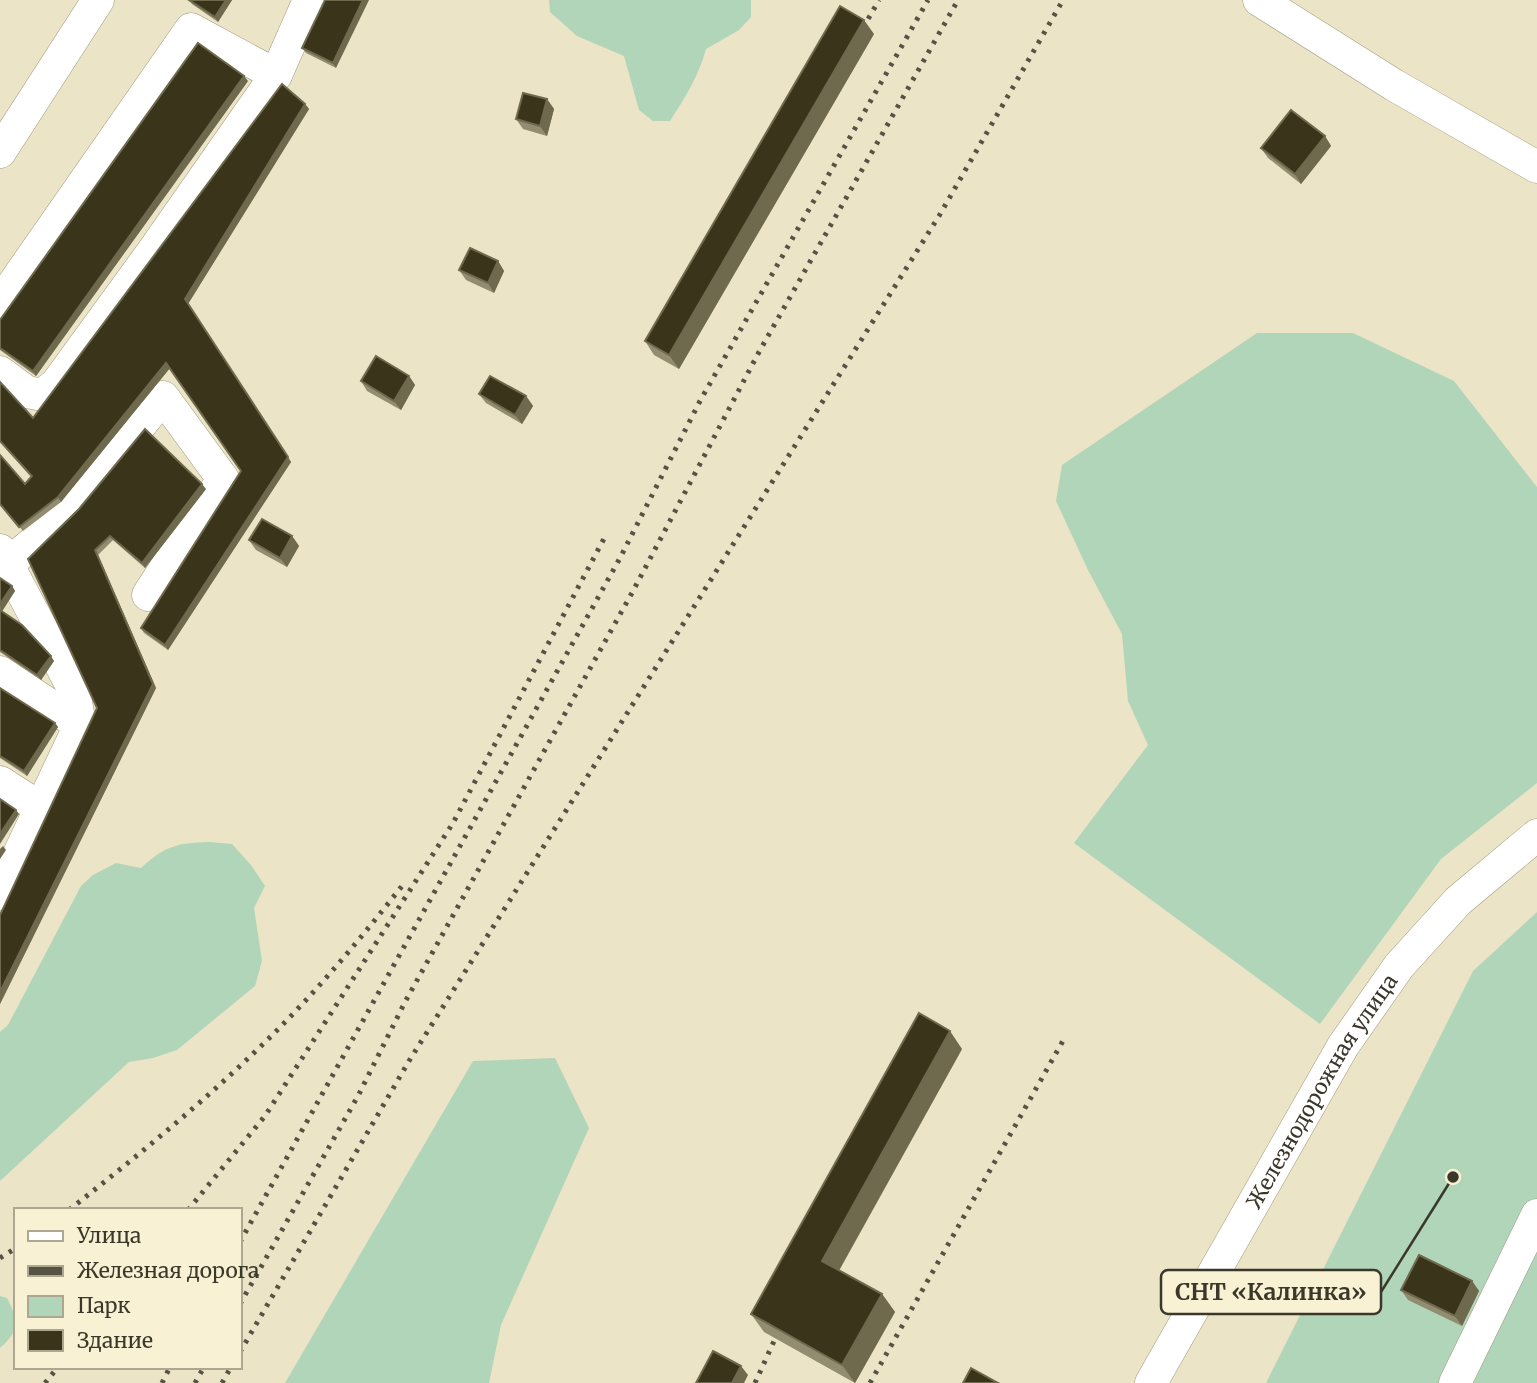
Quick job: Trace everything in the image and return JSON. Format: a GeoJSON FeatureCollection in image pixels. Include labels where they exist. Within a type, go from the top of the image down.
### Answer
{"type":"FeatureCollection","features":[{"type":"Feature","properties":{"kind":"street"},"geometry":{"type":"LineString","coordinates":[[0,152],[98,0]]}},
{"type":"Feature","properties":{"kind":"street"},"geometry":{"type":"LineString","coordinates":[[0,372],[27,392],[43,395],[57,383],[276,75],[309,0]]}},
{"type":"Feature","properties":{"kind":"street"},"geometry":{"type":"LineString","coordinates":[[1259,0],[1394,85],[1537,167]]}},
{"type":"Feature","properties":{"kind":"street"},"geometry":{"type":"LineString","coordinates":[[0,303],[191,29],[276,75]]}},
{"type":"Feature","properties":{"kind":"street"},"geometry":{"type":"LineString","coordinates":[[0,894],[80,725],[74,690],[4,556],[72,510],[163,397],[223,479],[148,595]]}},
{"type":"Feature","properties":{"kind":"street"},"geometry":{"type":"LineString","coordinates":[[0,672],[80,725]]}},
{"type":"Feature","properties":{"kind":"street"},"geometry":{"type":"LineString","coordinates":[[0,782],[42,809]]}},
{"type":"Feature","properties":{"kind":"street","name":"Железнодорожная улица"},"geometry":{"type":"LineString","coordinates":[[1151,1383],[1350,1036],[1399,966],[1458,901],[1537,835]]}},
{"type":"Feature","properties":{"kind":"street"},"geometry":{"type":"LineString","coordinates":[[1455,1383],[1537,1215]]}},
{"type":"Feature","properties":{"kind":"green space"},"geometry":{"type":"Polygon","coordinates":[[[549,0],[751,0],[751,17],[739,30],[706,49],[691,86],[670,121],[653,121],[639,110],[624,56],[577,36],[550,12],[549,0]]]}},
{"type":"Feature","properties":{"kind":"green space"},"geometry":{"type":"Polygon","coordinates":[[[1257,333],[1353,333],[1454,381],[1537,487],[1537,783],[1441,859],[1320,1024],[1074,843],[1148,745],[1128,701],[1122,634],[1056,501],[1062,465],[1257,333]]]}},
{"type":"Feature","properties":{"kind":"green space"},"geometry":{"type":"Polygon","coordinates":[[[209,842],[232,844],[265,886],[254,908],[262,961],[255,986],[177,1050],[129,1062],[0,1181],[0,1032],[8,1025],[81,886],[93,875],[116,863],[141,868],[172,847],[209,842]]]}},
{"type":"Feature","properties":{"kind":"green space"},"geometry":{"type":"Polygon","coordinates":[[[1537,912],[1537,1383],[1266,1383],[1473,971],[1537,912]]]}},
{"type":"Feature","properties":{"kind":"green space"},"geometry":{"type":"Polygon","coordinates":[[[555,1058],[589,1128],[501,1325],[489,1383],[285,1383],[473,1061],[555,1058]]]}},
{"type":"Feature","properties":{"kind":"green space"},"geometry":{"type":"Polygon","coordinates":[[[0,1296],[7,1298],[13,1312],[14,1330],[0,1348],[0,1296]]]}},
{"type":"Feature","properties":{"kind":"building"},"geometry":{"type":"Polygon","coordinates":[[[189,0],[226,0],[215,17],[189,0]]]}},
{"type":"Feature","properties":{"kind":"building"},"geometry":{"type":"Polygon","coordinates":[[[325,0],[363,0],[333,63],[302,48],[325,0]]]}},
{"type":"Feature","properties":{"kind":"building"},"geometry":{"type":"Polygon","coordinates":[[[840,6],[864,20],[669,355],[645,341],[840,6]]]}},
{"type":"Feature","properties":{"kind":"building"},"geometry":{"type":"Polygon","coordinates":[[[198,43],[244,76],[33,371],[0,348],[0,320],[198,43]]]}},
{"type":"Feature","properties":{"kind":"building"},"geometry":{"type":"Polygon","coordinates":[[[282,84],[305,104],[185,299],[288,457],[165,645],[141,628],[241,471],[166,363],[58,497],[19,527],[0,504],[0,455],[25,484],[32,476],[0,441],[0,382],[33,418],[282,84]]]}},
{"type":"Feature","properties":{"kind":"building"},"geometry":{"type":"Polygon","coordinates":[[[523,93],[547,99],[540,126],[516,119],[523,93]]]}},
{"type":"Feature","properties":{"kind":"building"},"geometry":{"type":"Polygon","coordinates":[[[1291,110],[1325,136],[1295,174],[1261,148],[1291,110]]]}},
{"type":"Feature","properties":{"kind":"building"},"geometry":{"type":"Polygon","coordinates":[[[470,248],[498,261],[488,283],[459,270],[470,248]]]}},
{"type":"Feature","properties":{"kind":"building"},"geometry":{"type":"Polygon","coordinates":[[[376,356],[409,376],[394,401],[361,381],[376,356]]]}},
{"type":"Feature","properties":{"kind":"building"},"geometry":{"type":"Polygon","coordinates":[[[490,376],[526,396],[515,415],[479,394],[490,376]]]}},
{"type":"Feature","properties":{"kind":"building"},"geometry":{"type":"Polygon","coordinates":[[[145,429],[202,484],[142,563],[110,536],[95,550],[153,684],[0,992],[0,915],[97,708],[28,559],[79,509],[145,429]]]}},
{"type":"Feature","properties":{"kind":"building"},"geometry":{"type":"Polygon","coordinates":[[[262,519],[292,536],[280,558],[249,540],[262,519]]]}},
{"type":"Feature","properties":{"kind":"building"},"geometry":{"type":"Polygon","coordinates":[[[0,578],[12,586],[0,604],[0,578]]]}},
{"type":"Feature","properties":{"kind":"building"},"geometry":{"type":"Polygon","coordinates":[[[0,610],[22,625],[51,656],[37,675],[0,650],[0,610]]]}},
{"type":"Feature","properties":{"kind":"building"},"geometry":{"type":"Polygon","coordinates":[[[0,688],[55,723],[24,771],[0,756],[0,688]]]}},
{"type":"Feature","properties":{"kind":"building"},"geometry":{"type":"Polygon","coordinates":[[[0,799],[16,810],[0,834],[0,799]]]}},
{"type":"Feature","properties":{"kind":"building"},"geometry":{"type":"Polygon","coordinates":[[[919,1013],[950,1031],[822,1261],[882,1294],[842,1365],[751,1314],[919,1013]]]}},
{"type":"Feature","properties":{"kind":"building"},"geometry":{"type":"Polygon","coordinates":[[[1419,1255],[1472,1281],[1455,1316],[1401,1290],[1419,1255]]]}},
{"type":"Feature","properties":{"kind":"building"},"geometry":{"type":"Polygon","coordinates":[[[713,1351],[741,1366],[732,1383],[696,1383],[713,1351]]]}},
{"type":"Feature","properties":{"kind":"building"},"geometry":{"type":"Polygon","coordinates":[[[971,1368],[998,1383],[963,1383],[971,1368]]]}},
{"type":"Feature","properties":{"kind":"railway"},"geometry":{"type":"LineString","coordinates":[[863,28],[879,0]]}},
{"type":"Feature","properties":{"kind":"railway"},"geometry":{"type":"LineString","coordinates":[[242,1238],[620,558],[700,401],[928,0]]}},
{"type":"Feature","properties":{"kind":"railway"},"geometry":{"type":"LineString","coordinates":[[242,1300],[358,1096],[405,1002],[633,591],[759,352],[958,0]]}},
{"type":"Feature","properties":{"kind":"railway"},"geometry":{"type":"LineString","coordinates":[[242,1349],[409,1061],[939,216],[1063,0]]}},
{"type":"Feature","properties":{"kind":"railway"},"geometry":{"type":"LineString","coordinates":[[190,1208],[265,1116],[453,823],[607,533]]}},
{"type":"Feature","properties":{"kind":"railway"},"geometry":{"type":"LineString","coordinates":[[72,1208],[167,1131],[260,1047],[334,969],[402,886]]}},
{"type":"Feature","properties":{"kind":"railway"},"geometry":{"type":"LineString","coordinates":[[870,1383],[1064,1039]]}},
{"type":"Feature","properties":{"kind":"railway"},"geometry":{"type":"LineString","coordinates":[[0,1258],[14,1249]]}},
{"type":"Feature","properties":{"kind":"railway"},"geometry":{"type":"LineString","coordinates":[[755,1383],[775,1339]]}},
{"type":"Feature","properties":{"kind":"railway"},"geometry":{"type":"LineString","coordinates":[[45,1383],[56,1369]]}},
{"type":"Feature","properties":{"kind":"railway"},"geometry":{"type":"LineString","coordinates":[[162,1383],[169,1369]]}},
{"type":"Feature","properties":{"kind":"railway"},"geometry":{"type":"LineString","coordinates":[[195,1383],[203,1369]]}},
{"type":"Feature","properties":{"kind":"railway"},"geometry":{"type":"LineString","coordinates":[[222,1383],[230,1369]]}},
{"type":"Feature","properties":{"kind":"place","name":"СНТ «Калинка»"},"geometry":{"type":"Point","coordinates":[1453,1177]}}]}
